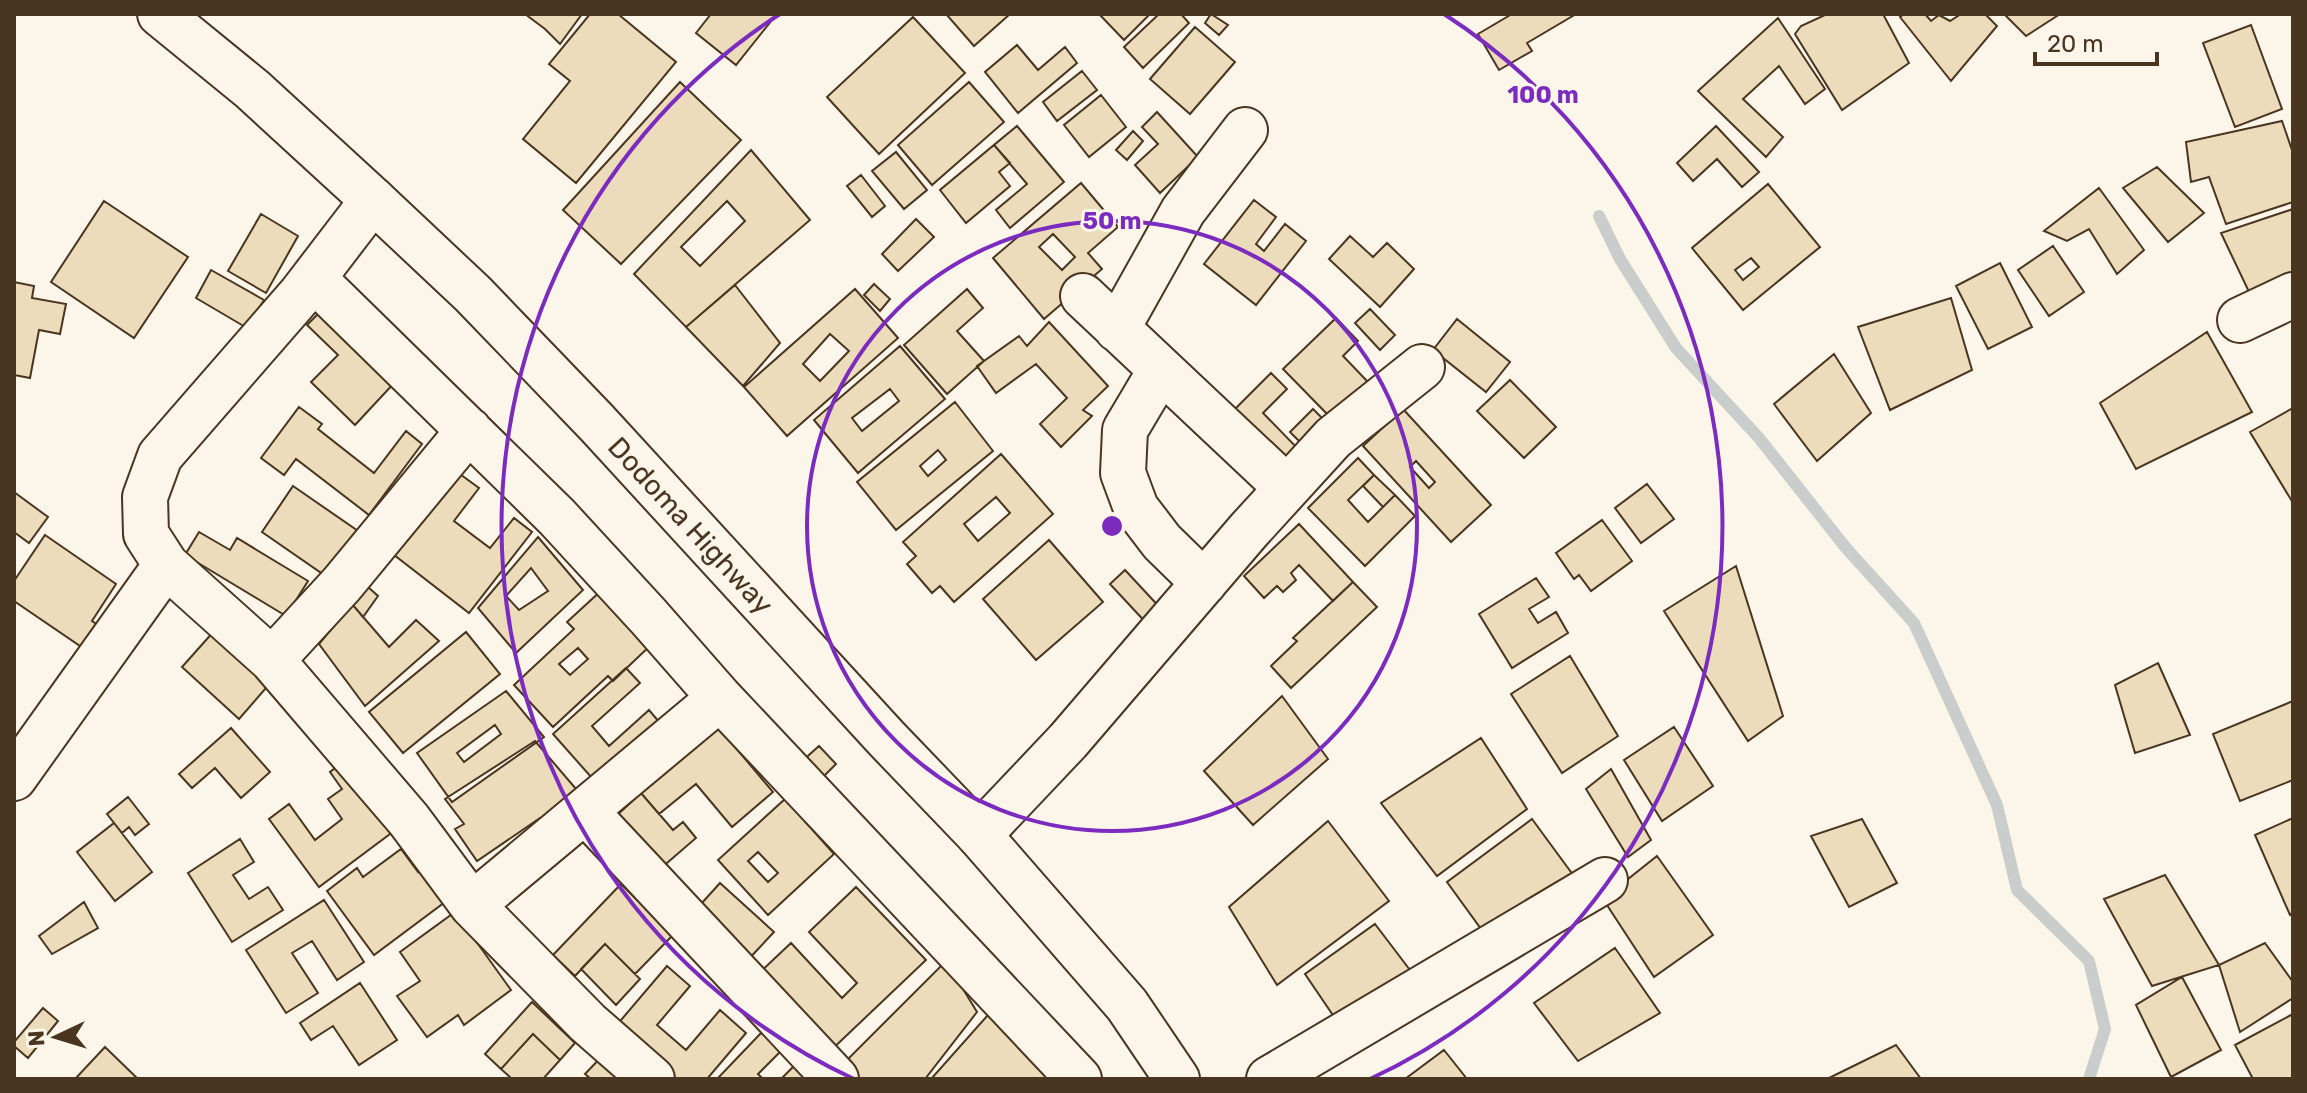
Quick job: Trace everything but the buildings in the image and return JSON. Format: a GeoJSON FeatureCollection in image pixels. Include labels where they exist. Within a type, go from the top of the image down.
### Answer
{"type":"FeatureCollection","features":[{"type":"Feature","properties":{"kind":"main road","name":"Dodoma Highway"},"geometry":{"type":"LineString","coordinates":[[160,14],[252,89],[373,200],[473,294],[597,423],[979,835],[1127,1005],[1177,1079]]}},
{"type":"Feature","properties":{"kind":"main road"},"geometry":{"type":"LineString","coordinates":[[1117,329],[1183,211],[1245,130]]}},
{"type":"Feature","properties":{"kind":"main road"},"geometry":{"type":"LineString","coordinates":[[373,200],[314,279],[160,456],[145,497],[146,534],[166,565],[272,660],[409,820],[472,905],[588,1023],[652,1079]]}},
{"type":"Feature","properties":{"kind":"main road"},"geometry":{"type":"LineString","coordinates":[[314,279],[557,517],[720,698],[1079,1079]]}},
{"type":"Feature","properties":{"kind":"main road"},"geometry":{"type":"LineString","coordinates":[[2240,320],[2293,295]]}},
{"type":"Feature","properties":{"kind":"main road"},"geometry":{"type":"LineString","coordinates":[[1083,296],[1287,488]]}},
{"type":"Feature","properties":{"kind":"main road"},"geometry":{"type":"LineString","coordinates":[[979,835],[1068,741],[1333,438],[1422,367]]}},
{"type":"Feature","properties":{"kind":"main road"},"geometry":{"type":"LineString","coordinates":[[1160,371],[1125,430],[1123,473],[1136,508],[1162,542],[1204,583]]}},
{"type":"Feature","properties":{"kind":"main road"},"geometry":{"type":"LineString","coordinates":[[272,660],[342,584],[469,430]]}},
{"type":"Feature","properties":{"kind":"main road"},"geometry":{"type":"LineString","coordinates":[[14,778],[166,565]]}},
{"type":"Feature","properties":{"kind":"main road"},"geometry":{"type":"LineString","coordinates":[[472,905],[720,698]]}},
{"type":"Feature","properties":{"kind":"main road"},"geometry":{"type":"LineString","coordinates":[[586,812],[836,1079]]}},
{"type":"Feature","properties":{"kind":"main road"},"geometry":{"type":"LineString","coordinates":[[1269,1079],[1605,880]]}},
{"type":"Feature","properties":{"kind":"waterway"},"geometry":{"type":"LineString","coordinates":[[1599,216],[1620,259],[1676,348],[1759,438],[1846,548],[1914,623],[1997,805],[2017,890],[2089,961],[2105,1029],[2089,1079]]}}]}
